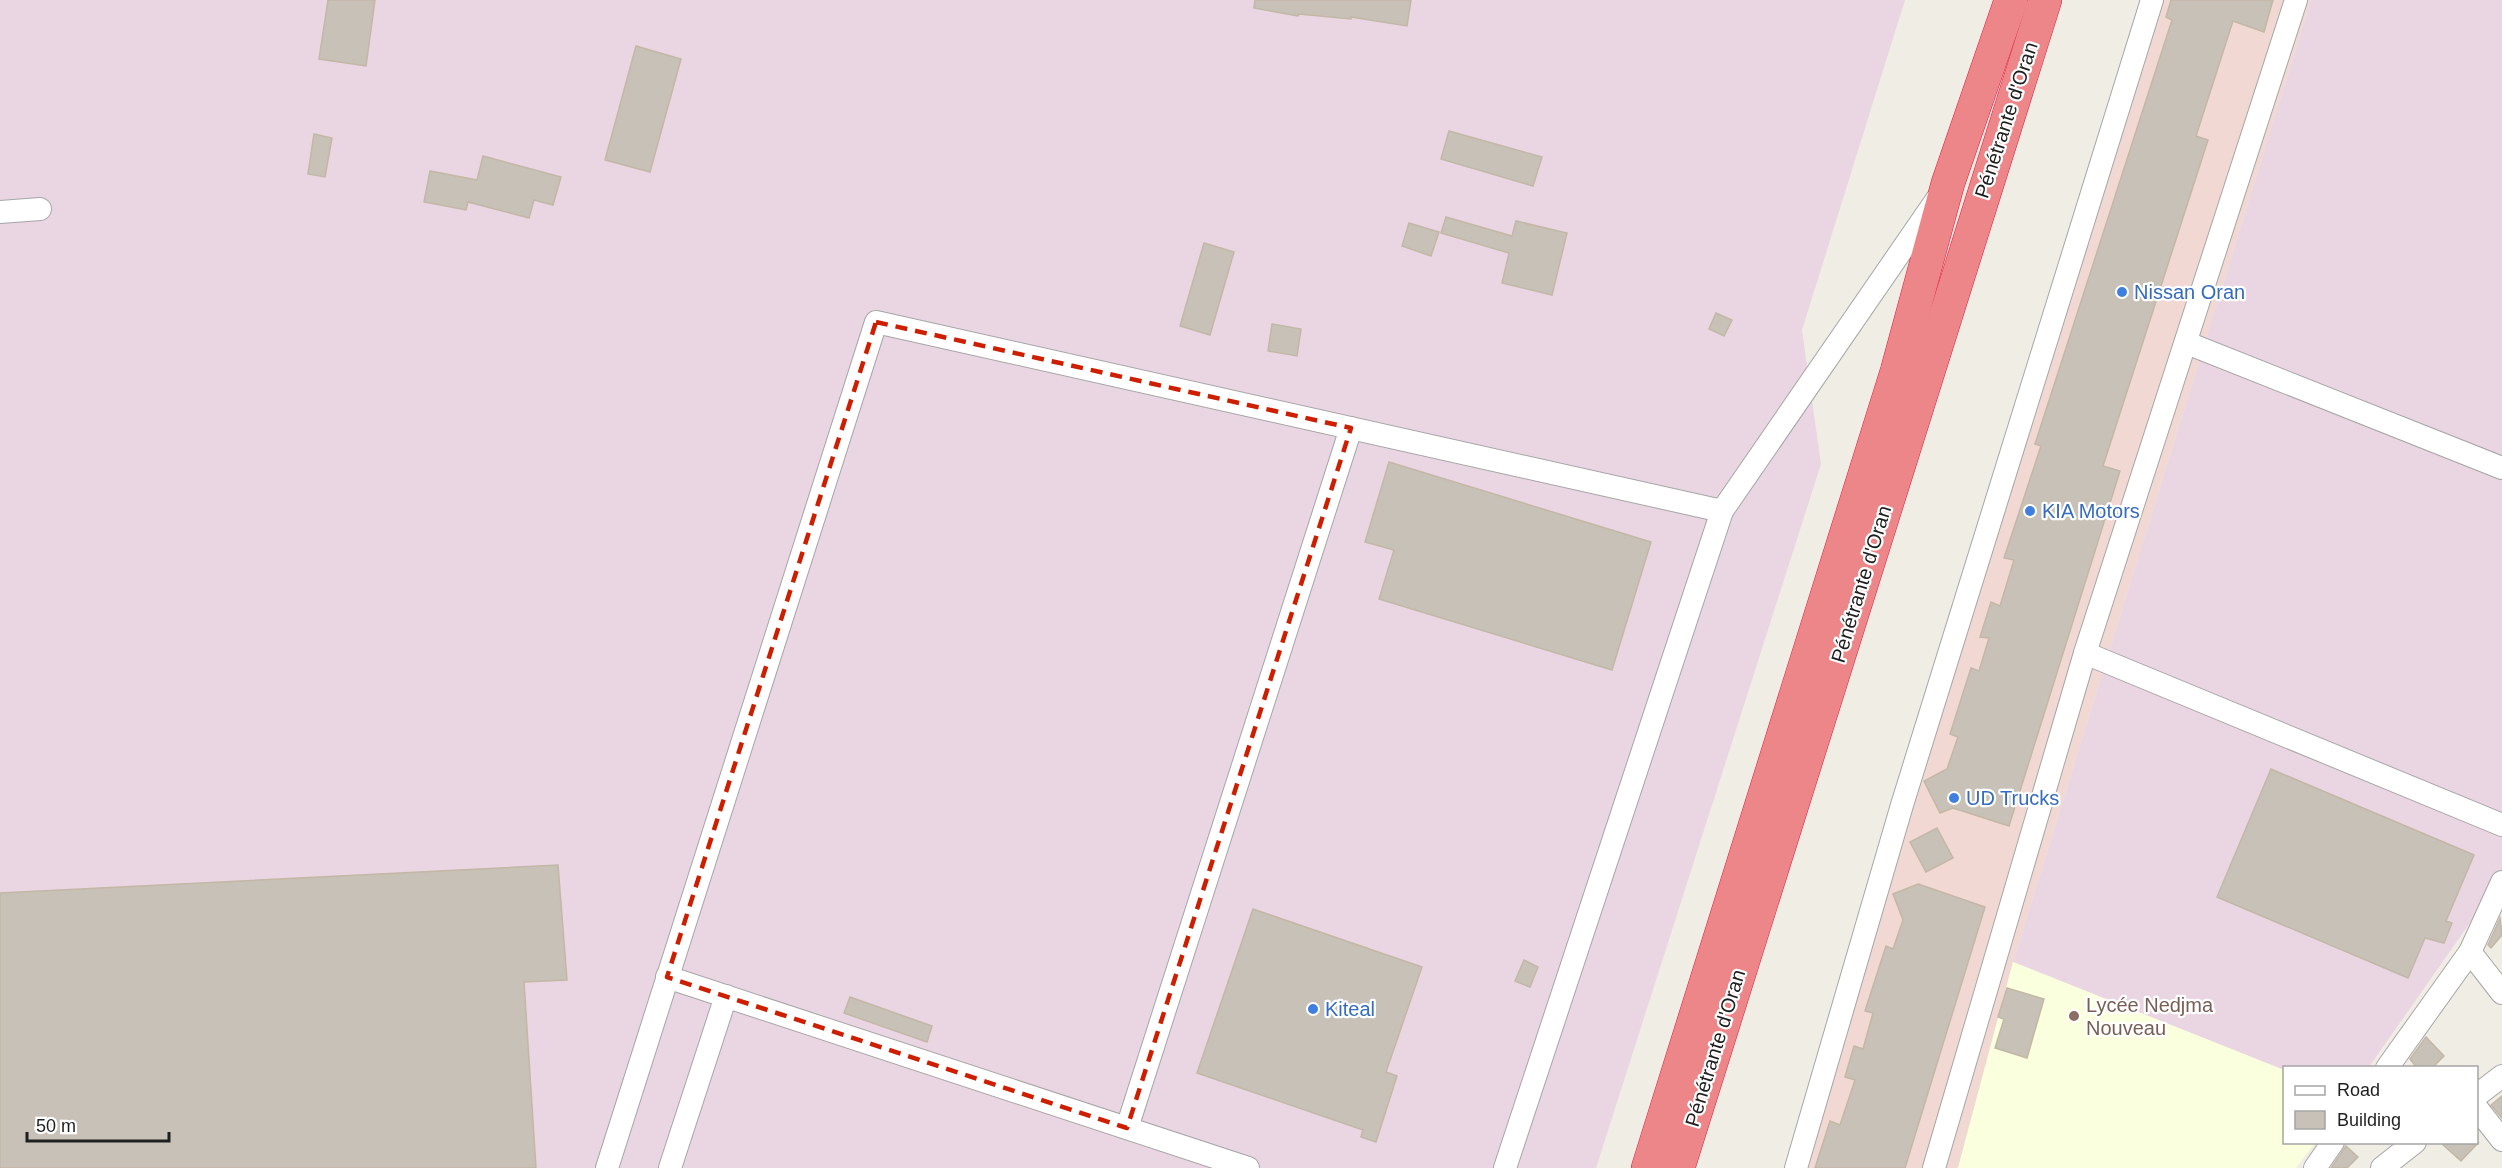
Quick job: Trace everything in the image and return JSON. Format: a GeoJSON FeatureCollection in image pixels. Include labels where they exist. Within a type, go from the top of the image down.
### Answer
{"type":"FeatureCollection","features":[{"type":"Feature","properties":{"kind":"highway","name":"Pénétrante d'Oran"},"geometry":{"type":"LineString","coordinates":[[1648,1168],[1897,371],[1948,183],[2011,0]]}},
{"type":"Feature","properties":{"kind":"highway","name":"Pénétrante d'Oran"},"geometry":{"type":"LineString","coordinates":[[1678,1168],[2045,0]]}},
{"type":"Feature","properties":{"kind":"street"},"geometry":{"type":"LineString","coordinates":[[1796,1168],[1902,805],[2152,0]]}},
{"type":"Feature","properties":{"kind":"street"},"geometry":{"type":"LineString","coordinates":[[1934,1168],[2085,653],[2296,0]]}},
{"type":"Feature","properties":{"kind":"street"},"geometry":{"type":"LineString","coordinates":[[1505,1168],[1722,511],[1948,183]]}},
{"type":"Feature","properties":{"kind":"street"},"geometry":{"type":"LineString","coordinates":[[0,212],[40,209]]}},
{"type":"Feature","properties":{"kind":"street"},"geometry":{"type":"LineString","coordinates":[[607,1168],[876,322],[1722,511]]}},
{"type":"Feature","properties":{"kind":"street"},"geometry":{"type":"LineString","coordinates":[[2187,343],[2502,468]]}},
{"type":"Feature","properties":{"kind":"street"},"geometry":{"type":"LineString","coordinates":[[1127,1128],[1351,428]]}},
{"type":"Feature","properties":{"kind":"street"},"geometry":{"type":"LineString","coordinates":[[2085,653],[2502,825]]}},
{"type":"Feature","properties":{"kind":"street"},"geometry":{"type":"LineString","coordinates":[[2388,1066],[2470,952],[2502,882]]}},
{"type":"Feature","properties":{"kind":"street"},"geometry":{"type":"LineString","coordinates":[[2470,952],[2495,968],[2502,993]]}},
{"type":"Feature","properties":{"kind":"street"},"geometry":{"type":"LineString","coordinates":[[667,977],[1248,1168]]}},
{"type":"Feature","properties":{"kind":"street"},"geometry":{"type":"LineString","coordinates":[[670,1168],[726,996]]}},
{"type":"Feature","properties":{"kind":"street"},"geometry":{"type":"LineString","coordinates":[[2478,1094],[2502,1076]]}},
{"type":"Feature","properties":{"kind":"street"},"geometry":{"type":"LineString","coordinates":[[2478,1110],[2502,1140]]}},
{"type":"Feature","properties":{"kind":"street"},"geometry":{"type":"LineString","coordinates":[[2315,1168],[2333,1144]]}},
{"type":"Feature","properties":{"kind":"street"},"geometry":{"type":"LineString","coordinates":[[2390,1166],[2414,1144]]}},
{"type":"Feature","properties":{"kind":"highlighted area"},"geometry":{"type":"Polygon","coordinates":[[[876,322],[1351,428],[1127,1128],[667,977],[876,322]]]}},
{"type":"Feature","properties":{"kind":"shaded area"},"geometry":{"type":"Polygon","coordinates":[[[0,0],[1905,0],[1802,330],[1821,464],[1596,1168],[0,1168],[0,0]]]}},
{"type":"Feature","properties":{"kind":"shaded area"},"geometry":{"type":"Polygon","coordinates":[[[2141,0],[2311,0],[2013,962],[1958,1168],[1793,1168],[2141,0]]]}},
{"type":"Feature","properties":{"kind":"shaded area"},"geometry":{"type":"Polygon","coordinates":[[[2311,0],[2502,0],[2502,877],[2370,1066],[2283,1066],[2283,1070],[2013,962],[2311,0]]]}},
{"type":"Feature","properties":{"kind":"shaded area","name":"Lycée Nedjma Nouveau"},"geometry":{"type":"Polygon","coordinates":[[[2013,962],[2283,1070],[2283,1144],[2314,1144],[2296,1168],[1958,1168],[2013,962]]]}},
{"type":"Feature","properties":{"kind":"building"},"geometry":{"type":"Polygon","coordinates":[[[328,0],[375,0],[366,66],[319,59],[328,0]]]}},
{"type":"Feature","properties":{"kind":"building"},"geometry":{"type":"Polygon","coordinates":[[[1255,0],[1411,0],[1407,26],[1351,17],[1351,19],[1299,14],[1298,16],[1254,8],[1255,0]]]}},
{"type":"Feature","properties":{"kind":"building"},"geometry":{"type":"Polygon","coordinates":[[[2171,0],[2273,0],[2264,32],[2233,21],[2196,136],[2208,140],[2103,466],[2120,471],[2009,826],[1953,808],[1940,813],[1924,781],[1947,769],[1958,737],[1950,734],[1971,668],[1979,671],[1989,638],[1980,637],[1991,602],[2000,606],[2014,560],[2004,558],[2041,446],[2035,444],[2172,20],[2166,17],[2171,0]]]}},
{"type":"Feature","properties":{"kind":"building"},"geometry":{"type":"Polygon","coordinates":[[[636,46],[681,59],[650,172],[605,160],[636,46]]]}},
{"type":"Feature","properties":{"kind":"building"},"geometry":{"type":"Polygon","coordinates":[[[1449,131],[1542,157],[1533,186],[1441,159],[1449,131]]]}},
{"type":"Feature","properties":{"kind":"building"},"geometry":{"type":"Polygon","coordinates":[[[314,134],[332,138],[325,177],[308,174],[314,134]]]}},
{"type":"Feature","properties":{"kind":"building"},"geometry":{"type":"Polygon","coordinates":[[[483,156],[561,177],[553,205],[534,200],[529,218],[468,202],[466,210],[424,202],[430,171],[477,180],[483,156]]]}},
{"type":"Feature","properties":{"kind":"building"},"geometry":{"type":"Polygon","coordinates":[[[1446,217],[1512,236],[1516,221],[1567,233],[1552,295],[1502,283],[1509,253],[1441,233],[1446,217]]]}},
{"type":"Feature","properties":{"kind":"building"},"geometry":{"type":"Polygon","coordinates":[[[1409,223],[1439,232],[1431,256],[1402,246],[1409,223]]]}},
{"type":"Feature","properties":{"kind":"building"},"geometry":{"type":"Polygon","coordinates":[[[1204,243],[1234,252],[1210,335],[1180,326],[1204,243]]]}},
{"type":"Feature","properties":{"kind":"building"},"geometry":{"type":"Polygon","coordinates":[[[1716,313],[1732,320],[1724,336],[1709,329],[1716,313]]]}},
{"type":"Feature","properties":{"kind":"building"},"geometry":{"type":"Polygon","coordinates":[[[1272,324],[1301,329],[1297,356],[1268,351],[1272,324]]]}},
{"type":"Feature","properties":{"kind":"building"},"geometry":{"type":"Polygon","coordinates":[[[1389,462],[1651,542],[1612,670],[1379,599],[1394,550],[1365,542],[1389,462]]]}},
{"type":"Feature","properties":{"kind":"building"},"geometry":{"type":"Polygon","coordinates":[[[2271,769],[2474,855],[2446,921],[2452,923],[2444,943],[2425,938],[2408,978],[2217,897],[2271,769]]]}},
{"type":"Feature","properties":{"kind":"building"},"geometry":{"type":"Polygon","coordinates":[[[1937,828],[1953,858],[1926,872],[1910,842],[1937,828]]]}},
{"type":"Feature","properties":{"kind":"building"},"geometry":{"type":"Polygon","coordinates":[[[558,865],[567,980],[524,982],[536,1168],[0,1168],[0,893],[558,865]]]}},
{"type":"Feature","properties":{"kind":"building"},"geometry":{"type":"Polygon","coordinates":[[[1918,884],[1985,907],[1905,1168],[1815,1168],[1830,1121],[1840,1125],[1855,1080],[1845,1077],[1854,1046],[1863,1049],[1873,1013],[1865,1011],[1886,946],[1893,949],[1903,920],[1893,894],[1918,884]]]}},
{"type":"Feature","properties":{"kind":"building","name":"Kiteal"},"geometry":{"type":"Polygon","coordinates":[[[1253,909],[1422,967],[1386,1072],[1397,1076],[1376,1142],[1361,1137],[1363,1130],[1197,1073],[1253,909]]]}},
{"type":"Feature","properties":{"kind":"building"},"geometry":{"type":"Polygon","coordinates":[[[2500,918],[2502,935],[2491,948],[2488,945],[2500,918]]]}},
{"type":"Feature","properties":{"kind":"building"},"geometry":{"type":"Polygon","coordinates":[[[1524,960],[1538,967],[1530,987],[1515,981],[1524,960]]]}},
{"type":"Feature","properties":{"kind":"building"},"geometry":{"type":"Polygon","coordinates":[[[2007,988],[2044,999],[2027,1058],[1995,1048],[2004,1019],[1998,1017],[2007,988]]]}},
{"type":"Feature","properties":{"kind":"building"},"geometry":{"type":"Polygon","coordinates":[[[850,997],[932,1026],[927,1042],[844,1013],[850,997]]]}},
{"type":"Feature","properties":{"kind":"building"},"geometry":{"type":"Polygon","coordinates":[[[2426,1037],[2444,1056],[2434,1066],[2415,1066],[2410,1059],[2426,1037]]]}},
{"type":"Feature","properties":{"kind":"building"},"geometry":{"type":"Polygon","coordinates":[[[2502,1096],[2502,1118],[2491,1105],[2502,1096]]]}},
{"type":"Feature","properties":{"kind":"building"},"geometry":{"type":"Polygon","coordinates":[[[2442,1144],[2477,1144],[2461,1161],[2442,1144]]]}},
{"type":"Feature","properties":{"kind":"building"},"geometry":{"type":"Polygon","coordinates":[[[2346,1146],[2358,1157],[2347,1168],[2331,1168],[2346,1146]]]}},
{"type":"Feature","properties":{"kind":"place","name":"Nissan Oran"},"geometry":{"type":"Point","coordinates":[2122,292]}},
{"type":"Feature","properties":{"kind":"place","name":"KIA Motors"},"geometry":{"type":"Point","coordinates":[2030,511]}},
{"type":"Feature","properties":{"kind":"place","name":"UD Trucks"},"geometry":{"type":"Point","coordinates":[1954,798]}},
{"type":"Feature","properties":{"kind":"place","name":"Kiteal"},"geometry":{"type":"Point","coordinates":[1313,1009]}},
{"type":"Feature","properties":{"kind":"place","name":"Lycée Nedjma Nouveau"},"geometry":{"type":"Point","coordinates":[2074,1016]}}]}
